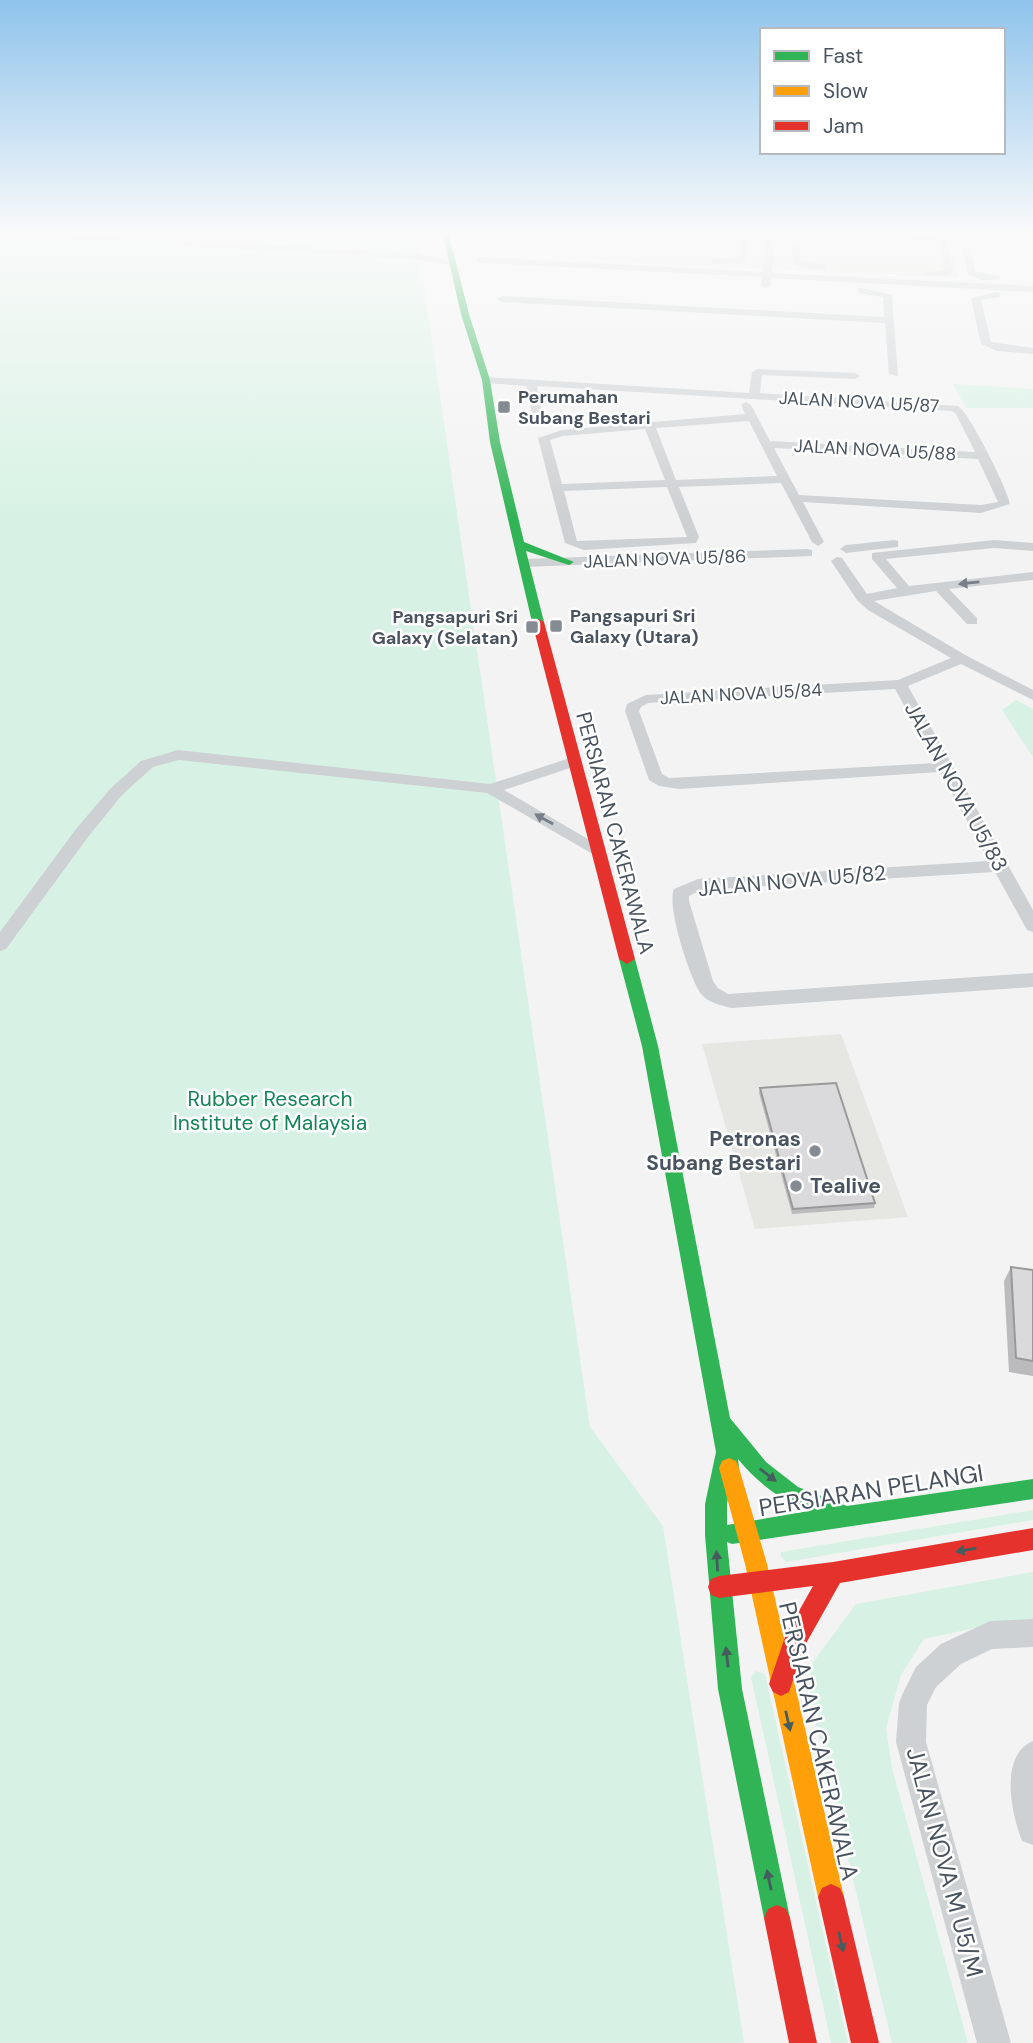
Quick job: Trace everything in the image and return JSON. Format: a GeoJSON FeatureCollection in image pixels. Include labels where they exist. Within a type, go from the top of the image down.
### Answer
{"type":"FeatureCollection","features":[{"type":"Feature","properties":{"kind":"street","name":"PERSIARAN CAKERAWALA"},"geometry":{"type":"LineString","coordinates":[[469,326],[486,380],[495,442],[573,762],[655,1069],[725,1450],[749,1531],[780,1686],[865,2043]]}},
{"type":"Feature","properties":{"kind":"street"},"geometry":{"type":"LineString","coordinates":[[890,326],[894,374]]}},
{"type":"Feature","properties":{"kind":"street"},"geometry":{"type":"LineString","coordinates":[[982,326],[986,344],[997,348],[1033,351]]}},
{"type":"Feature","properties":{"kind":"street"},"geometry":{"type":"LineString","coordinates":[[818,542],[752,417],[748,396],[757,372],[855,376]]}},
{"type":"Feature","properties":{"kind":"street","name":"JALAN NOVA U5/87"},"geometry":{"type":"LineString","coordinates":[[486,380],[641,393],[748,396],[954,408],[961,412],[984,456],[1004,504],[981,509],[796,498]]}},
{"type":"Feature","properties":{"kind":"street"},"geometry":{"type":"LineString","coordinates":[[531,383],[537,413]]}},
{"type":"Feature","properties":{"kind":"street"},"geometry":{"type":"LineString","coordinates":[[649,426],[694,537],[692,540],[583,546],[571,543],[544,438],[649,426],[752,417]]}},
{"type":"Feature","properties":{"kind":"street","name":"JALAN NOVA U5/88"},"geometry":{"type":"LineString","coordinates":[[767,444],[984,456]]}},
{"type":"Feature","properties":{"kind":"street"},"geometry":{"type":"LineString","coordinates":[[555,488],[785,479]]}},
{"type":"Feature","properties":{"kind":"street"},"geometry":{"type":"LineString","coordinates":[[807,554],[807,548],[818,542],[831,543],[846,549],[989,534],[1033,533]]}},
{"type":"Feature","properties":{"kind":"street"},"geometry":{"type":"LineString","coordinates":[[520,544],[546,556],[569,562]]}},
{"type":"Feature","properties":{"kind":"street"},"geometry":{"type":"LineString","coordinates":[[901,585],[877,556],[994,544],[1033,547]]}},
{"type":"Feature","properties":{"kind":"street"},"geometry":{"type":"LineString","coordinates":[[846,549],[846,558],[837,561],[860,594],[962,659],[1033,696]]}},
{"type":"Feature","properties":{"kind":"street","name":"JALAN NOVA U5/86"},"geometry":{"type":"LineString","coordinates":[[524,563],[807,554],[816,559],[837,561]]}},
{"type":"Feature","properties":{"kind":"street"},"geometry":{"type":"LineString","coordinates":[[528,582],[569,562]]}},
{"type":"Feature","properties":{"kind":"street"},"geometry":{"type":"LineString","coordinates":[[860,594],[901,585],[939,586],[1033,576]]}},
{"type":"Feature","properties":{"kind":"street"},"geometry":{"type":"LineString","coordinates":[[939,586],[972,621]]}},
{"type":"Feature","properties":{"kind":"street","name":"JALAN NOVA U5/84"},"geometry":{"type":"LineString","coordinates":[[946,768],[665,783],[655,777],[632,711],[634,704],[646,699],[900,684],[962,659]]}},
{"type":"Feature","properties":{"kind":"street","name":"JALAN NOVA U5/83"},"geometry":{"type":"LineString","coordinates":[[900,684],[1033,926]]}},
{"type":"Feature","properties":{"kind":"street"},"geometry":{"type":"LineString","coordinates":[[0,945],[82,833],[135,773],[160,758],[200,755],[491,789],[597,849]]}},
{"type":"Feature","properties":{"kind":"street"},"geometry":{"type":"LineString","coordinates":[[491,789],[573,762]]}},
{"type":"Feature","properties":{"kind":"street","name":"JALAN NOVA U5/82"},"geometry":{"type":"LineString","coordinates":[[998,866],[698,885],[680,893],[680,907],[706,987],[721,998],[731,1001],[1033,980]]}},
{"type":"Feature","properties":{"kind":"street"},"geometry":{"type":"LineString","coordinates":[[722,1424],[759,1469],[791,1493],[849,1517]]}},
{"type":"Feature","properties":{"kind":"street","name":"PERSIARAN CAKERAWALA"},"geometry":{"type":"LineString","coordinates":[[725,1450],[716,1504],[716,1535],[730,1689],[803,2043]]}},
{"type":"Feature","properties":{"kind":"street","name":"PERSIARAN PELANGI"},"geometry":{"type":"LineString","coordinates":[[716,1535],[1033,1489]]}},
{"type":"Feature","properties":{"kind":"street"},"geometry":{"type":"LineString","coordinates":[[719,1587],[833,1573],[1033,1539]]}},
{"type":"Feature","properties":{"kind":"street"},"geometry":{"type":"LineString","coordinates":[[780,1686],[794,1643],[833,1573]]}},
{"type":"Feature","properties":{"kind":"street","name":"JALAN NOVA M U5/M"},"geometry":{"type":"LineString","coordinates":[[994,2043],[911,1742],[913,1703],[926,1677],[951,1654],[990,1635],[1033,1633]]}},
{"type":"Feature","properties":{"kind":"street"},"geometry":{"type":"LineString","coordinates":[[1033,1756],[1027,1763],[1027,1792],[1033,1830]]}},
{"type":"Feature","properties":{"kind":"shaded area"},"geometry":{"type":"Polygon","coordinates":[[[841,1034],[908,1217],[755,1229],[702,1044],[841,1034]]]}},
{"type":"Feature","properties":{"kind":"green space","name":"Rubber Research Institute of Malaysia"},"geometry":{"type":"Polygon","coordinates":[[[0,326],[430,326],[590,1427],[663,1526],[744,2043],[0,2043],[0,326]]]}},
{"type":"Feature","properties":{"kind":"green space"},"geometry":{"type":"Polygon","coordinates":[[[953,384],[1033,389],[1033,408],[966,408],[953,384]]]}},
{"type":"Feature","properties":{"kind":"green space"},"geometry":{"type":"Polygon","coordinates":[[[1016,700],[1033,709],[1033,757],[1002,710],[1016,700]]]}},
{"type":"Feature","properties":{"kind":"green space"},"geometry":{"type":"Polygon","coordinates":[[[1033,1510],[1033,1520],[786,1562],[781,1556],[781,1552],[1033,1510]]]}},
{"type":"Feature","properties":{"kind":"green space"},"geometry":{"type":"Polygon","coordinates":[[[1033,1572],[1033,1620],[1007,1621],[924,1639],[901,1675],[886,1728],[892,1768],[968,2043],[892,2043],[807,1686],[813,1662],[856,1604],[1033,1572]]]}},
{"type":"Feature","properties":{"kind":"green space"},"geometry":{"type":"Polygon","coordinates":[[[756,1671],[765,1674],[848,2043],[831,2043],[751,1677],[756,1671]]]}},
{"type":"Feature","properties":{"kind":"building","name":"Petronas Subang Bestari"},"geometry":{"type":"Polygon","coordinates":[[[836,1083],[875,1203],[793,1209],[760,1088],[836,1083]]]}},
{"type":"Feature","properties":{"kind":"building"},"geometry":{"type":"Polygon","coordinates":[[[1011,1267],[1033,1270],[1033,1361],[1016,1358],[1011,1267]]]}},
{"type":"Feature","properties":{"kind":"traffic: fast"},"geometry":{"type":"LineString","coordinates":[[469,326],[486,380],[495,442],[538,622]]}},
{"type":"Feature","properties":{"kind":"traffic: fast"},"geometry":{"type":"LineString","coordinates":[[520,544],[546,556],[569,562]]}},
{"type":"Feature","properties":{"kind":"traffic: fast"},"geometry":{"type":"LineString","coordinates":[[627,959],[650,1046],[729,1468]]}},
{"type":"Feature","properties":{"kind":"traffic: fast"},"geometry":{"type":"LineString","coordinates":[[722,1424],[759,1469],[791,1494],[847,1516]]}},
{"type":"Feature","properties":{"kind":"traffic: fast"},"geometry":{"type":"LineString","coordinates":[[724,1457],[716,1504],[716,1535],[730,1689],[777,1918]]}},
{"type":"Feature","properties":{"kind":"traffic: fast"},"geometry":{"type":"LineString","coordinates":[[732,1533],[1033,1489]]}},
{"type":"Feature","properties":{"kind":"traffic: slow"},"geometry":{"type":"LineString","coordinates":[[729,1468],[756,1564],[831,1897]]}},
{"type":"Feature","properties":{"kind":"traffic: jam"},"geometry":{"type":"LineString","coordinates":[[538,622],[627,959]]}},
{"type":"Feature","properties":{"kind":"traffic: jam"},"geometry":{"type":"LineString","coordinates":[[719,1587],[833,1573],[1033,1539]]}},
{"type":"Feature","properties":{"kind":"traffic: jam"},"geometry":{"type":"LineString","coordinates":[[781,1684],[794,1642],[833,1573]]}},
{"type":"Feature","properties":{"kind":"traffic: jam"},"geometry":{"type":"LineString","coordinates":[[831,1897],[865,2043]]}},
{"type":"Feature","properties":{"kind":"traffic: jam"},"geometry":{"type":"LineString","coordinates":[[777,1918],[803,2043]]}},
{"type":"Feature","properties":{"kind":"place","name":"Perumahan Subang Bestari"},"geometry":{"type":"Point","coordinates":[504,407]}},
{"type":"Feature","properties":{"kind":"place","name":"Pangsapuri Sri Galaxy (Utara)"},"geometry":{"type":"Point","coordinates":[556,626]}},
{"type":"Feature","properties":{"kind":"place","name":"Pangsapuri Sri Galaxy (Selatan)"},"geometry":{"type":"Point","coordinates":[532,627]}},
{"type":"Feature","properties":{"kind":"place","name":"Petronas Subang Bestari"},"geometry":{"type":"Point","coordinates":[815,1151]}},
{"type":"Feature","properties":{"kind":"place","name":"Tealive"},"geometry":{"type":"Point","coordinates":[796,1186]}}]}
